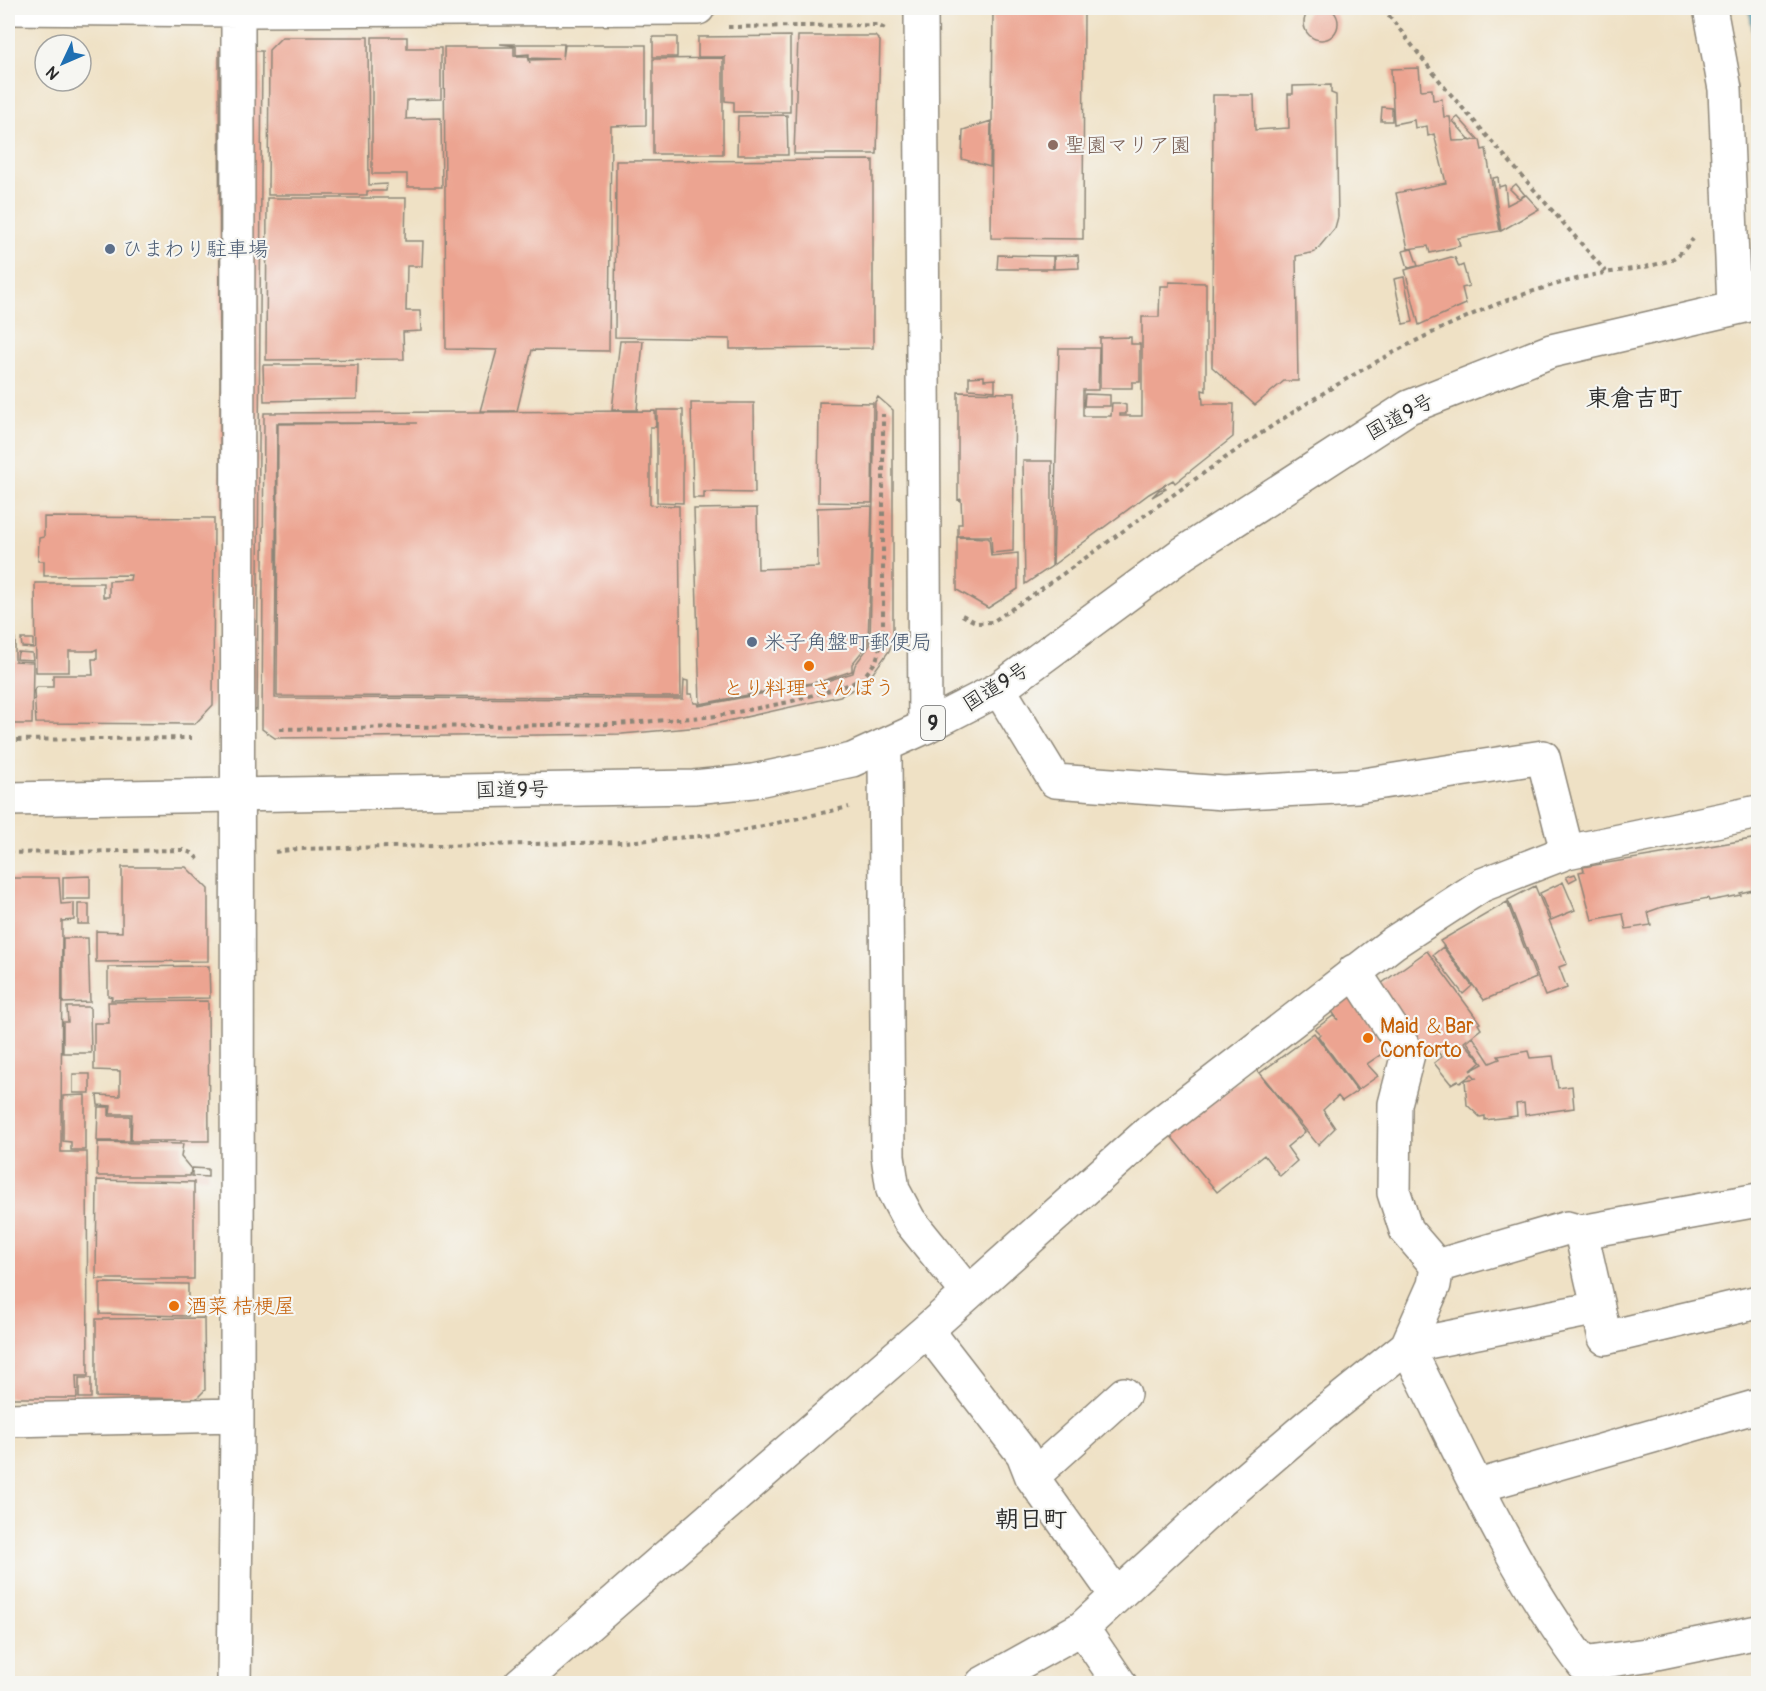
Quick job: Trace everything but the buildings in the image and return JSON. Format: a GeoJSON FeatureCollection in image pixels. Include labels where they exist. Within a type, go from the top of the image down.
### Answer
{"type":"FeatureCollection","features":[{"type":"Feature","properties":{"kind":"main road"},"geometry":{"type":"LineString","coordinates":[[8,8],[238,9],[710,17]]}},
{"type":"Feature","properties":{"kind":"main road"},"geometry":{"type":"LineString","coordinates":[[921,8],[925,727]]}},
{"type":"Feature","properties":{"kind":"main road"},"geometry":{"type":"LineString","coordinates":[[1710,8],[1725,89],[1750,304]]}},
{"type":"Feature","properties":{"kind":"main road"},"geometry":{"type":"LineString","coordinates":[[234,1683],[237,1415],[238,9]]}},
{"type":"Feature","properties":{"kind":"main road","name":"国道9号"},"geometry":{"type":"LineString","coordinates":[[8,799],[694,787],[753,781],[852,760],[925,727],[999,689],[1182,554],[1409,407],[1551,351],[1750,304]]}},
{"type":"Feature","properties":{"kind":"main road"},"geometry":{"type":"LineString","coordinates":[[999,689],[1055,781],[1224,793],[1246,792],[1357,786],[1543,756],[1567,852]]}},
{"type":"Feature","properties":{"kind":"main road"},"geometry":{"type":"LineString","coordinates":[[883,746],[885,758],[888,1156],[891,1179],[893,1190],[909,1220],[968,1293]]}},
{"type":"Feature","properties":{"kind":"main road"},"geometry":{"type":"LineString","coordinates":[[520,1683],[927,1330],[1149,1132],[1354,971],[1482,885],[1567,852],[1758,812]]}},
{"type":"Feature","properties":{"kind":"main road"},"geometry":{"type":"LineString","coordinates":[[982,1683],[1082,1628],[1116,1595],[1310,1424],[1407,1346],[1434,1285],[1437,1266],[1406,1230],[1394,1193],[1395,1104],[1408,1054],[1354,971]]}},
{"type":"Feature","properties":{"kind":"main road"},"geometry":{"type":"LineString","coordinates":[[1437,1266],[1568,1228],[1581,1232],[1758,1200]]}},
{"type":"Feature","properties":{"kind":"main road"},"geometry":{"type":"LineString","coordinates":[[1581,1232],[1605,1338],[1758,1302]]}},
{"type":"Feature","properties":{"kind":"main road"},"geometry":{"type":"LineString","coordinates":[[1407,1346],[1598,1308]]}},
{"type":"Feature","properties":{"kind":"main road"},"geometry":{"type":"LineString","coordinates":[[927,1330],[1023,1454],[1032,1477],[1116,1595]]}},
{"type":"Feature","properties":{"kind":"main road"},"geometry":{"type":"LineString","coordinates":[[1407,1346],[1478,1486],[1551,1622],[1583,1664],[1648,1669],[1758,1632]]}},
{"type":"Feature","properties":{"kind":"main road"},"geometry":{"type":"LineString","coordinates":[[1032,1477],[1124,1395]]}},
{"type":"Feature","properties":{"kind":"main road"},"geometry":{"type":"LineString","coordinates":[[1478,1486],[1758,1406]]}},
{"type":"Feature","properties":{"kind":"main road"},"geometry":{"type":"LineString","coordinates":[[8,1420],[237,1415]]}},
{"type":"Feature","properties":{"kind":"main road"},"geometry":{"type":"LineString","coordinates":[[1082,1628],[1120,1683]]}},
{"type":"Feature","properties":{"kind":"path"},"geometry":{"type":"LineString","coordinates":[[1383,8],[1453,97],[1606,272]]}},
{"type":"Feature","properties":{"kind":"path"},"geometry":{"type":"LineString","coordinates":[[710,17],[877,25],[887,30],[888,35]]}},
{"type":"Feature","properties":{"kind":"path"},"geometry":{"type":"LineString","coordinates":[[955,610],[977,623],[992,622],[1071,571],[1274,425],[1364,366],[1469,316],[1522,296],[1606,272],[1669,260],[1686,248],[1697,231]]}},
{"type":"Feature","properties":{"kind":"path"},"geometry":{"type":"LineString","coordinates":[[280,729],[616,724],[717,716],[789,702],[851,684],[863,678],[876,661],[883,637],[883,412]]}},
{"type":"Feature","properties":{"kind":"path"},"geometry":{"type":"LineString","coordinates":[[8,740],[192,738]]}},
{"type":"Feature","properties":{"kind":"path"},"geometry":{"type":"LineString","coordinates":[[270,855],[280,850],[297,849],[543,845],[727,834],[856,805]]}},
{"type":"Feature","properties":{"kind":"path"},"geometry":{"type":"LineString","coordinates":[[8,853],[182,850],[192,853],[206,869]]}},
{"type":"Feature","properties":{"kind":"water"},"geometry":{"type":"Polygon","coordinates":[[[1749,8],[1758,8],[1758,64],[1749,8]]]}},
{"type":"Feature","properties":{"kind":"place","name":"聖園マリア園"},"geometry":{"type":"Point","coordinates":[1053,145]}},
{"type":"Feature","properties":{"kind":"place","name":"ひまわり駐車場"},"geometry":{"type":"Point","coordinates":[110,249]}},
{"type":"Feature","properties":{"kind":"place","name":"米子角盤町郵便局"},"geometry":{"type":"Point","coordinates":[752,642]}},
{"type":"Feature","properties":{"kind":"place","name":"とり料理 さんぽう"},"geometry":{"type":"Point","coordinates":[809,666]}},
{"type":"Feature","properties":{"kind":"place","name":"Maid ＆Bar Conforto"},"geometry":{"type":"Point","coordinates":[1368,1038]}},
{"type":"Feature","properties":{"kind":"place","name":"酒菜 桔梗屋"},"geometry":{"type":"Point","coordinates":[174,1306]}},
{"type":"Feature","properties":{"kind":"district","name":"東倉吉町"},"geometry":{"type":"Point","coordinates":[1634,398]}},
{"type":"Feature","properties":{"kind":"district","name":"朝日町"},"geometry":{"type":"Point","coordinates":[1031,1519]}}]}
